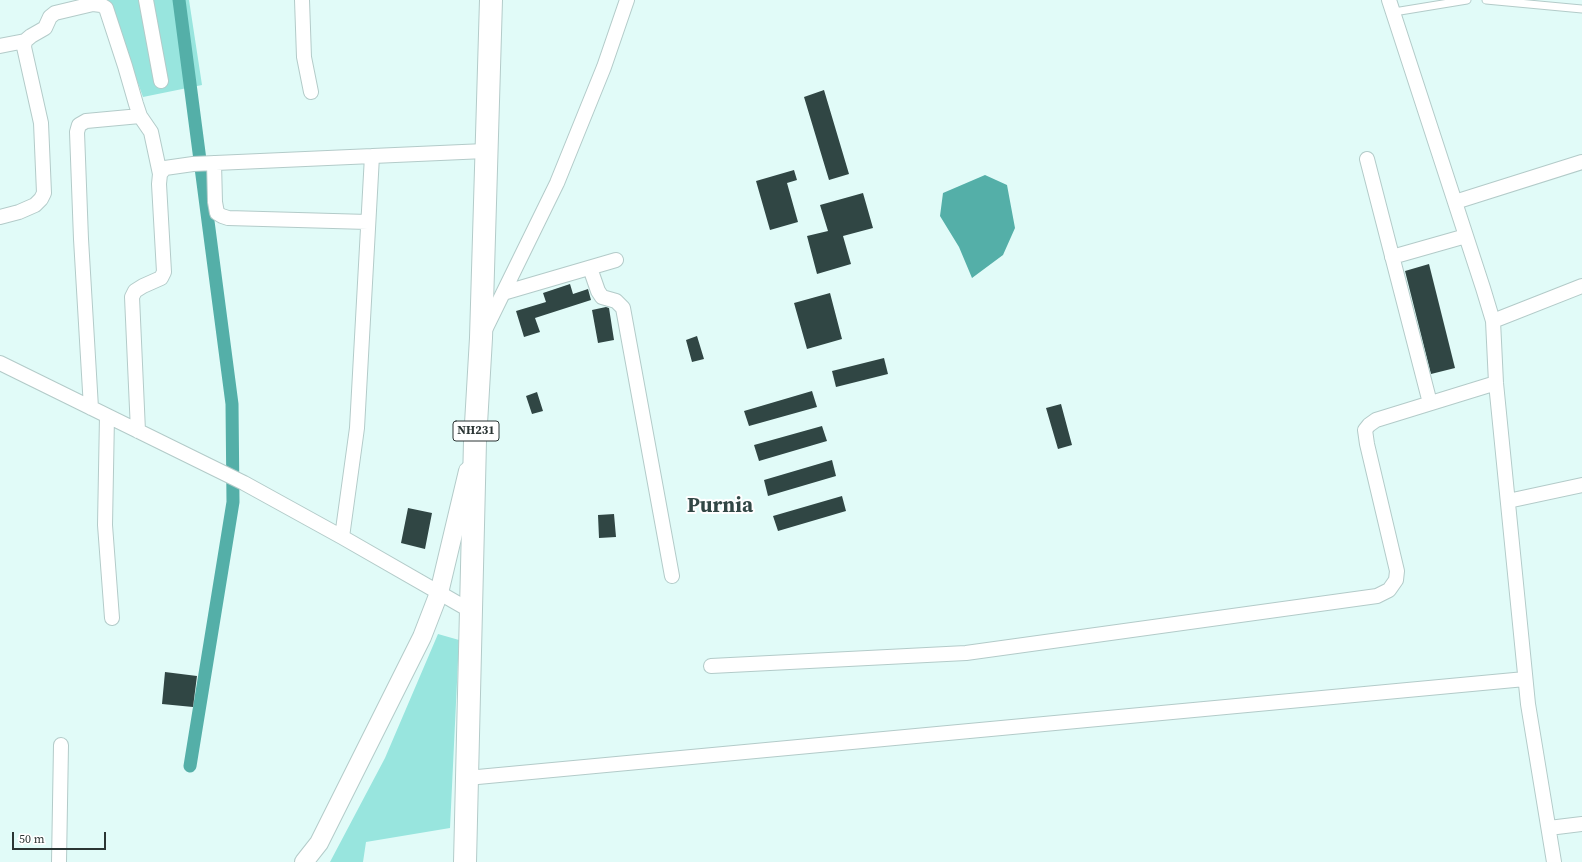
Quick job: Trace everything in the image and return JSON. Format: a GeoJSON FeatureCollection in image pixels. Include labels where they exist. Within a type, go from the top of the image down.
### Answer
{"type":"FeatureCollection","features":[{"type":"Feature","properties":{"kind":"highway","name":"NH231"},"geometry":{"type":"LineString","coordinates":[[465,862],[476,440],[481,338],[485,151],[491,0]]}},
{"type":"Feature","properties":{"kind":"street"},"geometry":{"type":"LineString","coordinates":[[146,0],[161,81]]}},
{"type":"Feature","properties":{"kind":"street"},"geometry":{"type":"LineString","coordinates":[[302,0],[304,57],[311,92]]}},
{"type":"Feature","properties":{"kind":"street"},"geometry":{"type":"LineString","coordinates":[[481,338],[557,183],[604,67],[627,0]]}},
{"type":"Feature","properties":{"kind":"street"},"geometry":{"type":"LineString","coordinates":[[0,46],[25,41],[45,28],[50,17],[55,13],[93,4],[101,5],[106,8],[140,116],[151,132],[160,174],[159,184],[164,272],[161,278],[135,291],[132,297],[138,431]]}},
{"type":"Feature","properties":{"kind":"street"},"geometry":{"type":"LineString","coordinates":[[1392,6],[1484,288],[1493,321],[1496,382],[1528,704],[1554,862]]}},
{"type":"Feature","properties":{"kind":"street"},"geometry":{"type":"LineString","coordinates":[[0,217],[19,212],[35,205],[44,193],[41,123],[24,47],[25,41]]}},
{"type":"Feature","properties":{"kind":"street"},"geometry":{"type":"LineString","coordinates":[[91,408],[80,223],[77,132],[79,125],[86,121],[140,116]]}},
{"type":"Feature","properties":{"kind":"street"},"geometry":{"type":"LineString","coordinates":[[160,174],[165,168],[204,164],[485,151]]}},
{"type":"Feature","properties":{"kind":"street"},"geometry":{"type":"LineString","coordinates":[[342,537],[357,428],[372,156]]}},
{"type":"Feature","properties":{"kind":"street"},"geometry":{"type":"LineString","coordinates":[[1367,159],[1430,403]]}},
{"type":"Feature","properties":{"kind":"street"},"geometry":{"type":"LineString","coordinates":[[1455,202],[1582,162]]}},
{"type":"Feature","properties":{"kind":"street"},"geometry":{"type":"LineString","coordinates":[[204,164],[218,213],[222,216],[228,218],[368,222]]}},
{"type":"Feature","properties":{"kind":"street"},"geometry":{"type":"LineString","coordinates":[[1392,257],[1466,236]]}},
{"type":"Feature","properties":{"kind":"street"},"geometry":{"type":"LineString","coordinates":[[503,293],[616,260]]}},
{"type":"Feature","properties":{"kind":"street"},"geometry":{"type":"LineString","coordinates":[[590,268],[598,291],[602,297],[616,301],[623,308],[672,576]]}},
{"type":"Feature","properties":{"kind":"street"},"geometry":{"type":"LineString","coordinates":[[1493,321],[1582,286]]}},
{"type":"Feature","properties":{"kind":"street"},"geometry":{"type":"LineString","coordinates":[[0,362],[107,416],[244,482],[471,611]]}},
{"type":"Feature","properties":{"kind":"street"},"geometry":{"type":"LineString","coordinates":[[711,666],[966,653],[1377,596],[1389,590],[1396,580],[1397,571],[1365,430],[1376,420],[1496,382]]}},
{"type":"Feature","properties":{"kind":"street"},"geometry":{"type":"LineString","coordinates":[[107,416],[105,525],[112,618]]}},
{"type":"Feature","properties":{"kind":"street"},"geometry":{"type":"LineString","coordinates":[[304,862],[319,843],[334,815],[422,637],[439,594],[476,440]]}},
{"type":"Feature","properties":{"kind":"street"},"geometry":{"type":"LineString","coordinates":[[1508,501],[1582,485]]}},
{"type":"Feature","properties":{"kind":"street"},"geometry":{"type":"LineString","coordinates":[[467,778],[1526,679]]}},
{"type":"Feature","properties":{"kind":"street"},"geometry":{"type":"LineString","coordinates":[[59,862],[62,745]]}},
{"type":"Feature","properties":{"kind":"street"},"geometry":{"type":"LineString","coordinates":[[1549,828],[1582,824]]}},
{"type":"Feature","properties":{"kind":"lane"},"geometry":{"type":"LineString","coordinates":[[1392,6],[1466,0]]}},
{"type":"Feature","properties":{"kind":"lane"},"geometry":{"type":"LineString","coordinates":[[1486,0],[1582,9]]}},
{"type":"Feature","properties":{"kind":"shaded area"},"geometry":{"type":"Polygon","coordinates":[[[108,0],[189,0],[202,85],[143,97],[108,0]]]}},
{"type":"Feature","properties":{"kind":"shaded area"},"geometry":{"type":"Polygon","coordinates":[[[985,175],[1007,185],[1015,228],[1003,255],[972,278],[959,247],[940,216],[943,193],[985,175]]]}},
{"type":"Feature","properties":{"kind":"shaded area"},"geometry":{"type":"Polygon","coordinates":[[[438,634],[459,640],[450,828],[366,842],[363,862],[330,862],[385,758],[438,634]]]}},
{"type":"Feature","properties":{"kind":"building"},"geometry":{"type":"Polygon","coordinates":[[[824,90],[849,174],[829,180],[804,97],[824,90]]]}},
{"type":"Feature","properties":{"kind":"building"},"geometry":{"type":"Polygon","coordinates":[[[794,170],[797,180],[787,183],[798,222],[770,230],[756,181],[794,170]]]}},
{"type":"Feature","properties":{"kind":"building"},"geometry":{"type":"Polygon","coordinates":[[[863,193],[873,228],[843,236],[851,264],[817,274],[807,236],[828,231],[820,205],[863,193]]]}},
{"type":"Feature","properties":{"kind":"building"},"geometry":{"type":"Polygon","coordinates":[[[1429,264],[1455,368],[1431,374],[1405,271],[1429,264]]]}},
{"type":"Feature","properties":{"kind":"building"},"geometry":{"type":"Polygon","coordinates":[[[570,284],[573,294],[588,289],[591,300],[535,318],[540,332],[524,337],[516,311],[546,302],[543,293],[570,284]]]}},
{"type":"Feature","properties":{"kind":"building"},"geometry":{"type":"Polygon","coordinates":[[[830,293],[842,339],[807,349],[794,303],[830,293]]]}},
{"type":"Feature","properties":{"kind":"building"},"geometry":{"type":"Polygon","coordinates":[[[606,307],[609,308],[614,340],[598,343],[592,310],[606,307]]]}},
{"type":"Feature","properties":{"kind":"building"},"geometry":{"type":"Polygon","coordinates":[[[697,336],[704,359],[692,362],[686,340],[697,336]]]}},
{"type":"Feature","properties":{"kind":"building"},"geometry":{"type":"Polygon","coordinates":[[[884,358],[888,374],[836,387],[832,371],[884,358]]]}},
{"type":"Feature","properties":{"kind":"building"},"geometry":{"type":"Polygon","coordinates":[[[812,391],[817,407],[749,426],[744,411],[812,391]]]}},
{"type":"Feature","properties":{"kind":"building"},"geometry":{"type":"Polygon","coordinates":[[[537,392],[543,411],[532,414],[526,396],[537,392]]]}},
{"type":"Feature","properties":{"kind":"building"},"geometry":{"type":"Polygon","coordinates":[[[1061,404],[1072,445],[1058,449],[1046,408],[1061,404]]]}},
{"type":"Feature","properties":{"kind":"building"},"geometry":{"type":"Polygon","coordinates":[[[822,426],[827,441],[759,461],[754,445],[822,426]]]}},
{"type":"Feature","properties":{"kind":"building"},"geometry":{"type":"Polygon","coordinates":[[[832,460],[836,476],[768,496],[764,480],[832,460]]]}},
{"type":"Feature","properties":{"kind":"building"},"geometry":{"type":"Polygon","coordinates":[[[842,496],[846,511],[778,531],[773,516],[842,496]]]}},
{"type":"Feature","properties":{"kind":"building"},"geometry":{"type":"Polygon","coordinates":[[[408,508],[432,513],[425,549],[401,543],[408,508]]]}},
{"type":"Feature","properties":{"kind":"building"},"geometry":{"type":"Polygon","coordinates":[[[614,514],[616,537],[599,538],[598,515],[614,514]]]}},
{"type":"Feature","properties":{"kind":"building"},"geometry":{"type":"Polygon","coordinates":[[[165,672],[197,676],[193,707],[162,704],[165,672]]]}},
{"type":"Feature","properties":{"kind":"waterway"},"geometry":{"type":"LineString","coordinates":[[179,0],[232,404],[233,502],[190,766]]}},
{"type":"Feature","properties":{"kind":"district","name":"Purnia"},"geometry":{"type":"Point","coordinates":[720,507]}}]}
